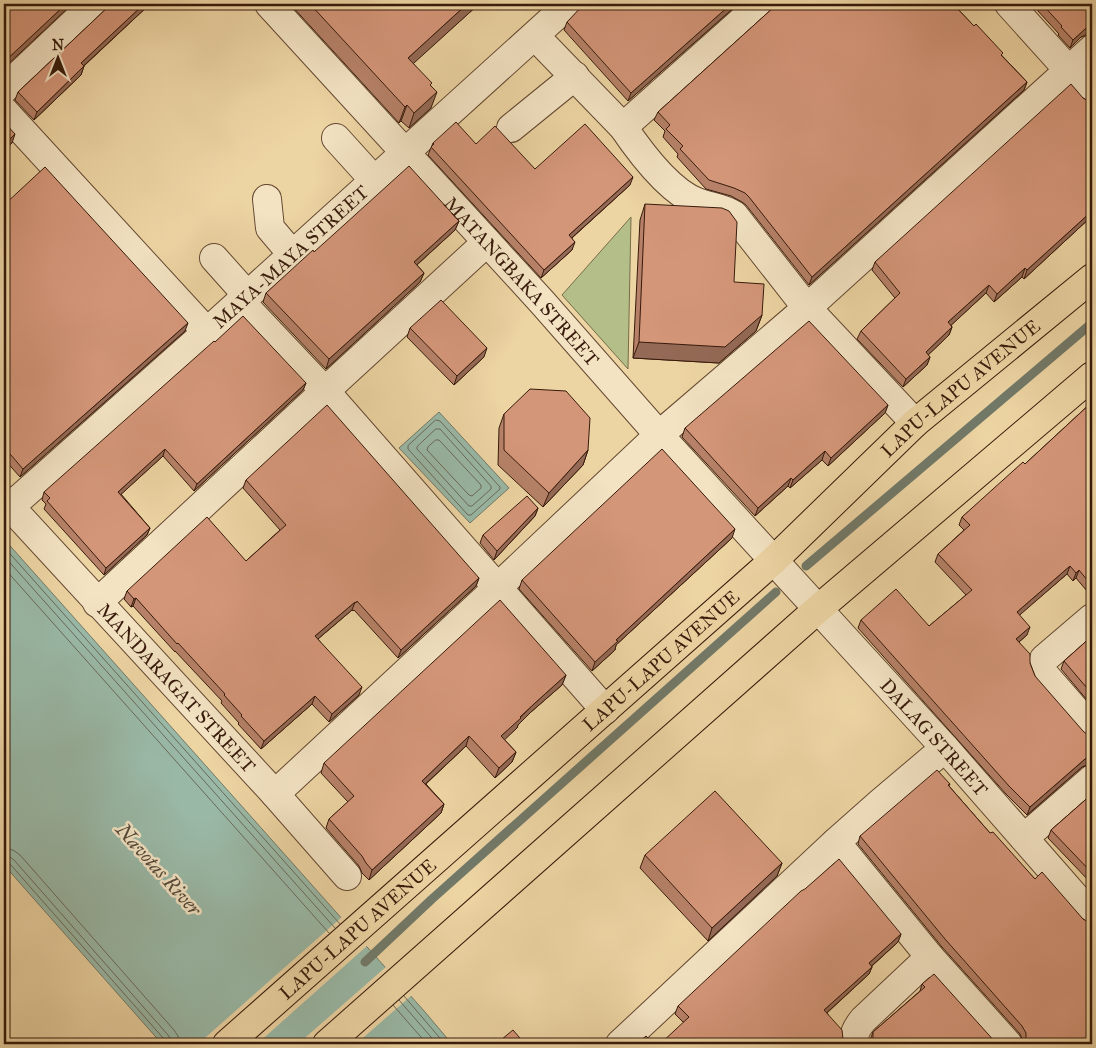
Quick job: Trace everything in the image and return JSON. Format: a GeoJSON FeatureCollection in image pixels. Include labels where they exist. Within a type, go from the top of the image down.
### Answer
{"type":"FeatureCollection","features":[{"type":"Feature","properties":{"kind":"main road","name":"LAPU-LAPU AVENUE"},"geometry":{"type":"LineString","coordinates":[[227,1044],[774,560],[915,423],[1088,290]]}},
{"type":"Feature","properties":{"kind":"main road"},"geometry":{"type":"LineString","coordinates":[[327,1044],[818,609],[1092,376]]}},
{"type":"Feature","properties":{"kind":"street"},"geometry":{"type":"LineString","coordinates":[[4,89],[94,4]]}},
{"type":"Feature","properties":{"kind":"street","name":"MATANGBAKA STREET"},"geometry":{"type":"LineString","coordinates":[[269,4],[774,560]]}},
{"type":"Feature","properties":{"kind":"street","name":"MAYA-MAYA STREET"},"geometry":{"type":"LineString","coordinates":[[7,504],[207,332],[570,4]]}},
{"type":"Feature","properties":{"kind":"street"},"geometry":{"type":"LineString","coordinates":[[624,127],[761,4]]}},
{"type":"Feature","properties":{"kind":"street"},"geometry":{"type":"LineString","coordinates":[[1009,4],[1092,96]]}},
{"type":"Feature","properties":{"kind":"street"},"geometry":{"type":"LineString","coordinates":[[535,36],[624,127],[633,141],[675,189],[696,202],[727,210],[734,215],[807,308],[915,423]]}},
{"type":"Feature","properties":{"kind":"street"},"geometry":{"type":"LineString","coordinates":[[275,794],[659,435],[807,308],[1092,49]]}},
{"type":"Feature","properties":{"kind":"street"},"geometry":{"type":"LineString","coordinates":[[512,128],[575,76]]}},
{"type":"Feature","properties":{"kind":"street"},"geometry":{"type":"LineString","coordinates":[[4,111],[207,332]]}},
{"type":"Feature","properties":{"kind":"street"},"geometry":{"type":"LineString","coordinates":[[336,138],[374,180]]}},
{"type":"Feature","properties":{"kind":"street"},"geometry":{"type":"LineString","coordinates":[[267,199],[270,228],[292,254]]}},
{"type":"Feature","properties":{"kind":"street"},"geometry":{"type":"LineString","coordinates":[[97,603],[487,242]]}},
{"type":"Feature","properties":{"kind":"street"},"geometry":{"type":"LineString","coordinates":[[214,258],[244,298],[605,710]]}},
{"type":"Feature","properties":{"kind":"street","name":"MANDARAGAT STREET"},"geometry":{"type":"LineString","coordinates":[[7,504],[275,794],[348,876]]}},
{"type":"Feature","properties":{"kind":"street","name":"DALAG STREET"},"geometry":{"type":"LineString","coordinates":[[774,560],[945,748],[1092,916]]}},
{"type":"Feature","properties":{"kind":"street"},"geometry":{"type":"LineString","coordinates":[[1092,618],[1044,660],[1042,667],[1044,674],[1092,729]]}},
{"type":"Feature","properties":{"kind":"street"},"geometry":{"type":"LineString","coordinates":[[620,1044],[836,842],[945,748]]}},
{"type":"Feature","properties":{"kind":"street"},"geometry":{"type":"LineString","coordinates":[[1024,838],[1092,779]]}},
{"type":"Feature","properties":{"kind":"street"},"geometry":{"type":"LineString","coordinates":[[836,842],[930,957],[1008,1044]]}},
{"type":"Feature","properties":{"kind":"street"},"geometry":{"type":"LineString","coordinates":[[855,1044],[857,1028],[860,1024],[930,957]]}},
{"type":"Feature","properties":{"kind":"green space"},"geometry":{"type":"Polygon","coordinates":[[[631,217],[628,369],[562,295],[631,217]]]}},
{"type":"Feature","properties":{"kind":"water"},"geometry":{"type":"Polygon","coordinates":[[[439,412],[509,488],[470,523],[399,448],[439,412]]]}},
{"type":"Feature","properties":{"kind":"water","name":"Navotas River"},"geometry":{"type":"Polygon","coordinates":[[[4,539],[452,1044],[162,1044],[4,865],[4,539]]]}},
{"type":"Feature","properties":{"kind":"pier"},"geometry":{"type":"Polygon","coordinates":[[[343,916],[368,945],[257,1044],[198,1044],[343,916]]]}},
{"type":"Feature","properties":{"kind":"pier"},"geometry":{"type":"Polygon","coordinates":[[[387,966],[412,995],[356,1044],[298,1044],[387,966]]]}},
{"type":"Feature","properties":{"kind":"building"},"geometry":{"type":"Polygon","coordinates":[[[4,4],[66,4],[4,62],[4,4]]]}},
{"type":"Feature","properties":{"kind":"building"},"geometry":{"type":"Polygon","coordinates":[[[110,4],[144,4],[81,63],[84,66],[37,112],[18,92],[110,4]]]}},
{"type":"Feature","properties":{"kind":"building"},"geometry":{"type":"Polygon","coordinates":[[[310,4],[467,4],[408,58],[432,83],[430,85],[437,92],[414,113],[407,105],[405,107],[310,4]]]}},
{"type":"Feature","properties":{"kind":"building"},"geometry":{"type":"Polygon","coordinates":[[[584,4],[731,4],[631,93],[567,22],[584,4]]]}},
{"type":"Feature","properties":{"kind":"building"},"geometry":{"type":"Polygon","coordinates":[[[777,4],[953,4],[974,26],[976,24],[1003,53],[1001,55],[1027,82],[812,277],[745,193],[709,180],[680,149],[683,146],[666,129],[670,125],[658,112],[777,4]]]}},
{"type":"Feature","properties":{"kind":"building"},"geometry":{"type":"Polygon","coordinates":[[[1042,4],[1092,4],[1092,25],[1073,40],[1042,4]]]}},
{"type":"Feature","properties":{"kind":"building"},"geometry":{"type":"Polygon","coordinates":[[[1071,84],[1083,98],[1092,102],[1092,211],[1027,270],[1025,268],[997,294],[989,285],[948,322],[952,327],[926,352],[930,357],[906,379],[861,331],[900,293],[875,262],[1071,84]]]}},
{"type":"Feature","properties":{"kind":"building"},"geometry":{"type":"Polygon","coordinates":[[[4,122],[15,134],[4,145],[4,122]]]}},
{"type":"Feature","properties":{"kind":"building"},"geometry":{"type":"Polygon","coordinates":[[[456,122],[476,144],[495,126],[535,169],[585,124],[633,177],[569,235],[575,242],[544,270],[431,147],[456,122]]]}},
{"type":"Feature","properties":{"kind":"building"},"geometry":{"type":"Polygon","coordinates":[[[409,166],[459,221],[414,262],[424,273],[329,359],[266,293],[409,166]]]}},
{"type":"Feature","properties":{"kind":"building"},"geometry":{"type":"Polygon","coordinates":[[[45,167],[188,323],[23,469],[4,447],[4,205],[45,167]]]}},
{"type":"Feature","properties":{"kind":"building"},"geometry":{"type":"Polygon","coordinates":[[[645,204],[722,208],[729,211],[737,222],[734,282],[764,284],[762,315],[725,347],[639,342],[645,204]]]}},
{"type":"Feature","properties":{"kind":"building"},"geometry":{"type":"Polygon","coordinates":[[[441,300],[487,348],[457,376],[410,328],[441,300]]]}},
{"type":"Feature","properties":{"kind":"building"},"geometry":{"type":"Polygon","coordinates":[[[243,316],[306,383],[197,484],[165,449],[118,492],[150,528],[106,568],[47,501],[50,498],[44,492],[243,316]]]}},
{"type":"Feature","properties":{"kind":"building"},"geometry":{"type":"Polygon","coordinates":[[[809,321],[888,405],[831,458],[825,451],[758,508],[685,428],[809,321]]]}},
{"type":"Feature","properties":{"kind":"building"},"geometry":{"type":"Polygon","coordinates":[[[530,389],[566,391],[590,418],[588,450],[549,493],[504,450],[504,414],[530,389]]]}},
{"type":"Feature","properties":{"kind":"building"},"geometry":{"type":"Polygon","coordinates":[[[1092,402],[1092,586],[1079,570],[1076,573],[1070,566],[1017,612],[1030,627],[1016,639],[1030,654],[1030,663],[1035,676],[1083,731],[1092,736],[1092,756],[1085,759],[1030,807],[861,620],[896,589],[929,626],[972,590],[938,554],[970,525],[962,517],[1023,462],[1025,464],[1092,402]]]}},
{"type":"Feature","properties":{"kind":"building"},"geometry":{"type":"Polygon","coordinates":[[[327,405],[479,578],[401,650],[357,601],[355,602],[315,636],[362,687],[332,714],[315,696],[264,741],[241,716],[225,694],[136,598],[134,599],[127,591],[207,517],[246,561],[286,525],[246,480],[327,405]]]}},
{"type":"Feature","properties":{"kind":"building"},"geometry":{"type":"Polygon","coordinates":[[[662,449],[735,529],[595,662],[522,580],[662,449]]]}},
{"type":"Feature","properties":{"kind":"building"},"geometry":{"type":"Polygon","coordinates":[[[527,496],[538,508],[497,551],[483,535],[527,496]]]}},
{"type":"Feature","properties":{"kind":"building"},"geometry":{"type":"Polygon","coordinates":[[[500,600],[566,675],[501,736],[516,752],[499,768],[469,736],[422,781],[444,804],[372,870],[329,819],[354,796],[324,763],[500,600]]]}},
{"type":"Feature","properties":{"kind":"building"},"geometry":{"type":"Polygon","coordinates":[[[1092,636],[1092,694],[1064,661],[1092,636]]]}},
{"type":"Feature","properties":{"kind":"building"},"geometry":{"type":"Polygon","coordinates":[[[937,770],[990,833],[993,832],[1035,879],[1042,872],[1083,919],[1092,923],[1092,1044],[1024,1044],[1026,1033],[1022,1026],[945,939],[860,836],[937,770]]]}},
{"type":"Feature","properties":{"kind":"building"},"geometry":{"type":"Polygon","coordinates":[[[715,791],[782,863],[712,928],[645,855],[715,791]]]}},
{"type":"Feature","properties":{"kind":"building"},"geometry":{"type":"Polygon","coordinates":[[[1092,794],[1092,873],[1051,830],[1092,794]]]}},
{"type":"Feature","properties":{"kind":"building"},"geometry":{"type":"Polygon","coordinates":[[[839,859],[901,934],[869,963],[872,967],[824,1010],[842,1030],[845,1044],[660,1044],[689,1017],[678,1006],[801,891],[839,859]]]}},
{"type":"Feature","properties":{"kind":"building"},"geometry":{"type":"Polygon","coordinates":[[[934,974],[997,1044],[870,1044],[873,1040],[873,1032],[925,987],[922,984],[934,974]]]}},
{"type":"Feature","properties":{"kind":"building"},"geometry":{"type":"Polygon","coordinates":[[[513,1030],[525,1044],[496,1044],[513,1030]]]}},
{"type":"Feature","properties":{"kind":"building"},"geometry":{"type":"Polygon","coordinates":[[[646,1036],[654,1044],[637,1044],[646,1036]]]}},
{"type":"Feature","properties":{"kind":"waterway"},"geometry":{"type":"LineString","coordinates":[[806,566],[1092,323]]}},
{"type":"Feature","properties":{"kind":"waterway"},"geometry":{"type":"LineString","coordinates":[[365,962],[432,899],[776,592]]}}]}
